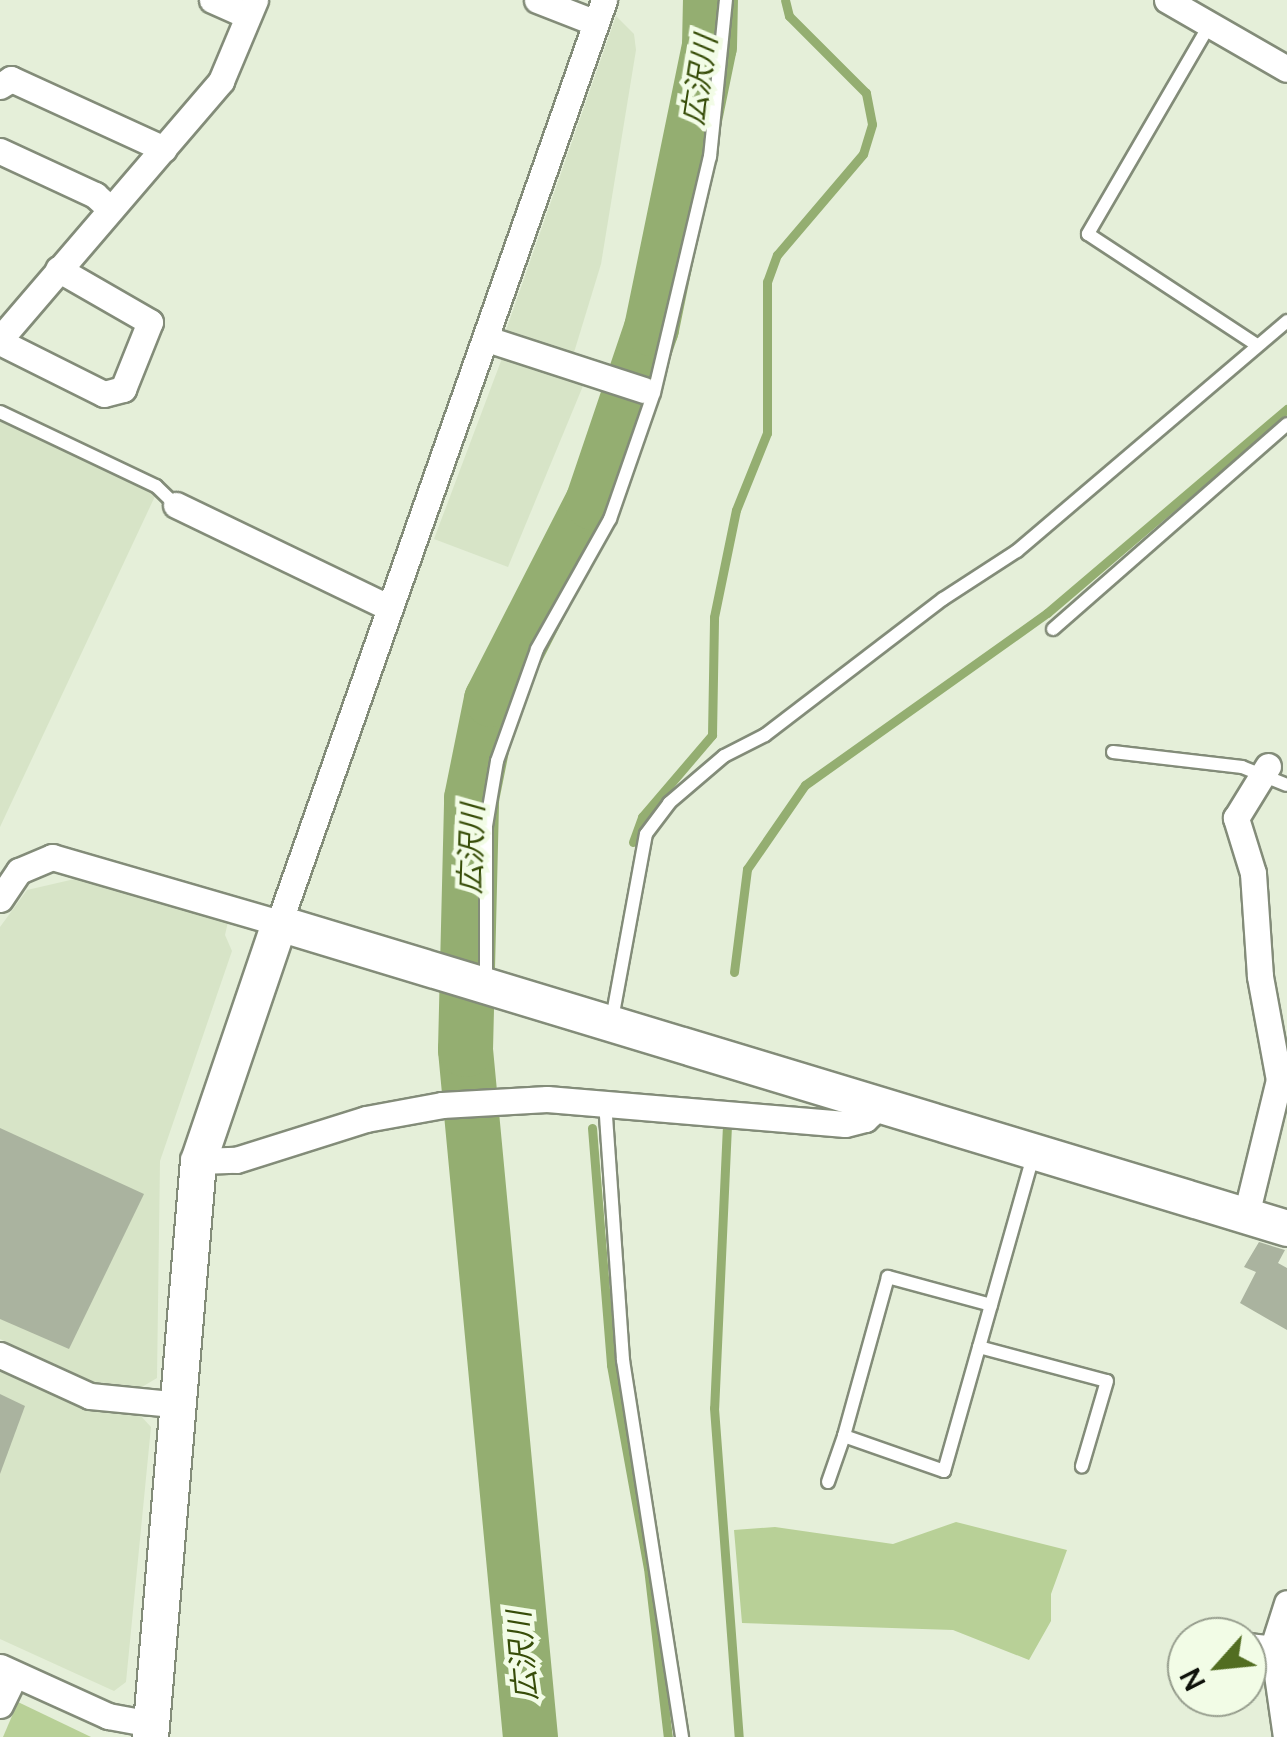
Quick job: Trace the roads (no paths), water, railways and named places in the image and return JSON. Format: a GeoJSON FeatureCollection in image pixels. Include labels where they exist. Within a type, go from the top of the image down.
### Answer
{"type":"FeatureCollection","features":[{"type":"Feature","properties":{"kind":"street"},"geometry":{"type":"LineString","coordinates":[[58,269],[150,322],[124,390],[104,394],[0,340],[58,269],[109,208],[221,81],[251,8],[212,0]]}},
{"type":"Feature","properties":{"kind":"street"},"geometry":{"type":"LineString","coordinates":[[0,1706],[8,1670],[108,1716],[151,1731],[181,1405],[198,1161],[600,12],[537,0]]}},
{"type":"Feature","properties":{"kind":"street"},"geometry":{"type":"LineString","coordinates":[[1167,0],[1287,69]]}},
{"type":"Feature","properties":{"kind":"street"},"geometry":{"type":"LineString","coordinates":[[0,86],[11,79],[164,149]]}},
{"type":"Feature","properties":{"kind":"street"},"geometry":{"type":"LineString","coordinates":[[0,151],[95,195],[109,208]]}},
{"type":"Feature","properties":{"kind":"street"},"geometry":{"type":"LineString","coordinates":[[486,339],[649,392]]}},
{"type":"Feature","properties":{"kind":"street"},"geometry":{"type":"LineString","coordinates":[[176,506],[390,608]]}},
{"type":"Feature","properties":{"kind":"street"},"geometry":{"type":"LineString","coordinates":[[1246,1216],[1279,1080],[1260,976],[1254,873],[1236,818],[1264,771]]}},
{"type":"Feature","properties":{"kind":"street"},"geometry":{"type":"LineString","coordinates":[[0,900],[19,871],[52,857],[483,980],[1287,1228]]}},
{"type":"Feature","properties":{"kind":"street"},"geometry":{"type":"LineString","coordinates":[[198,1161],[236,1160],[366,1120],[442,1105],[489,1101],[604,1102],[845,1124],[865,1119],[881,1104]]}},
{"type":"Feature","properties":{"kind":"street"},"geometry":{"type":"LineString","coordinates":[[0,1355],[90,1396],[181,1405]]}},
{"type":"Feature","properties":{"kind":"street"},"geometry":{"type":"LineString","coordinates":[[1286,1737],[1280,1649],[1287,1603]]}},
{"type":"Feature","properties":{"kind":"lane"},"geometry":{"type":"LineString","coordinates":[[483,980],[486,826],[498,760],[536,649],[610,519],[649,392],[710,157],[726,0]]}},
{"type":"Feature","properties":{"kind":"lane"},"geometry":{"type":"LineString","coordinates":[[1210,24],[1088,234],[1257,345]]}},
{"type":"Feature","properties":{"kind":"lane"},"geometry":{"type":"LineString","coordinates":[[611,1022],[646,834],[669,803],[724,756],[765,735],[943,599],[1017,551],[1287,321]]}},
{"type":"Feature","properties":{"kind":"lane"},"geometry":{"type":"LineString","coordinates":[[0,412],[156,486],[176,506]]}},
{"type":"Feature","properties":{"kind":"lane"},"geometry":{"type":"LineString","coordinates":[[1053,628],[1287,424]]}},
{"type":"Feature","properties":{"kind":"lane"},"geometry":{"type":"LineString","coordinates":[[1113,752],[1264,771],[1287,785]]}},
{"type":"Feature","properties":{"kind":"lane"},"geometry":{"type":"LineString","coordinates":[[604,1102],[623,1360],[682,1737]]}},
{"type":"Feature","properties":{"kind":"lane"},"geometry":{"type":"LineString","coordinates":[[844,1436],[944,1471],[1035,1151]]}},
{"type":"Feature","properties":{"kind":"lane"},"geometry":{"type":"LineString","coordinates":[[828,1482],[888,1276],[991,1305]]}},
{"type":"Feature","properties":{"kind":"lane"},"geometry":{"type":"LineString","coordinates":[[979,1347],[1107,1382],[1082,1466]]}},
{"type":"Feature","properties":{"kind":"waterway","name":"広沢川"},"geometry":{"type":"LineString","coordinates":[[530,1737],[465,1049],[471,798],[491,699],[592,502],[651,328],[709,46],[710,0]]}},
{"type":"Feature","properties":{"kind":"waterway"},"geometry":{"type":"LineString","coordinates":[[633,842],[642,817],[712,735],[714,617],[736,510],[767,433],[767,282],[777,255],[863,154],[872,124],[866,93],[789,16],[785,0]]}},
{"type":"Feature","properties":{"kind":"waterway"},"geometry":{"type":"LineString","coordinates":[[734,972],[747,869],[805,785],[1047,613],[1287,409]]}},
{"type":"Feature","properties":{"kind":"waterway"},"geometry":{"type":"LineString","coordinates":[[727,1125],[714,1408],[739,1737]]}},
{"type":"Feature","properties":{"kind":"waterway"},"geometry":{"type":"LineString","coordinates":[[592,1128],[611,1365],[648,1568],[668,1737]]}}]}
